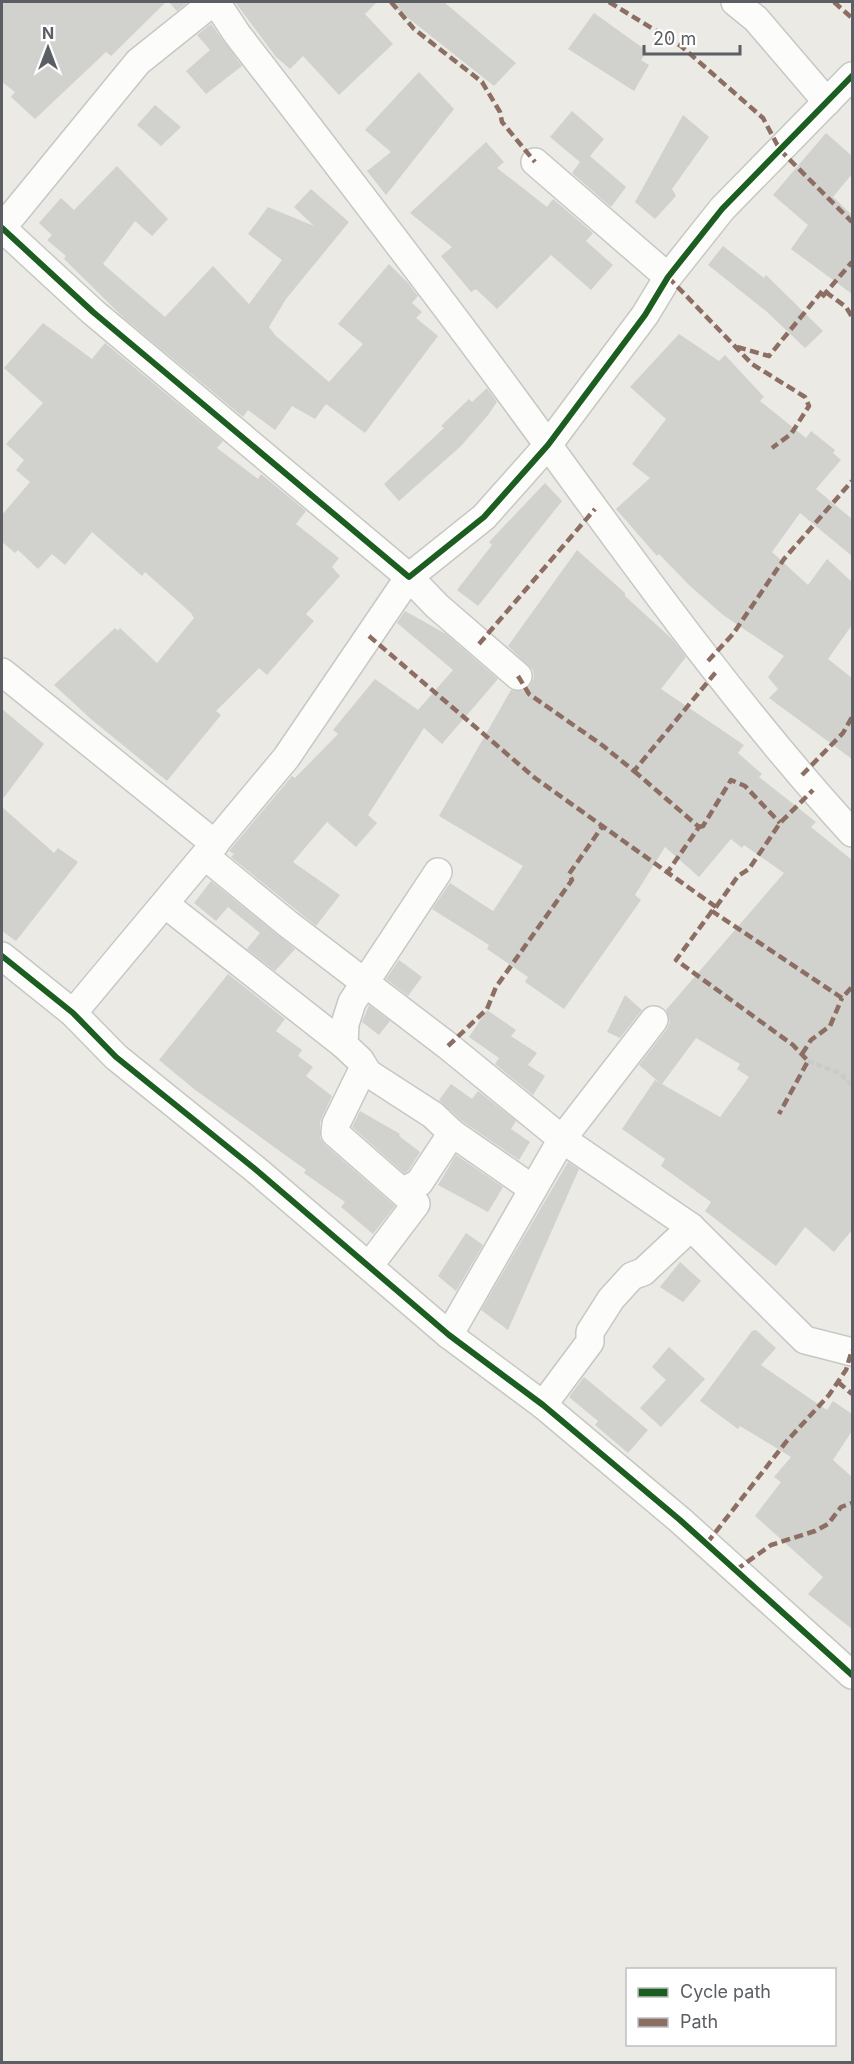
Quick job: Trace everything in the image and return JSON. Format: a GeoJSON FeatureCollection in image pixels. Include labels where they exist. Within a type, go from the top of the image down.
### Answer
{"type":"FeatureCollection","features":[{"type":"Feature","properties":{"kind":"street"},"geometry":{"type":"LineString","coordinates":[[518,676],[454,621],[409,577],[93,312],[2,228],[138,62],[215,2],[237,34],[441,300],[712,667],[813,790],[852,833]]}},
{"type":"Feature","properties":{"kind":"street"},"geometry":{"type":"LineString","coordinates":[[735,2],[756,19],[826,102]]}},
{"type":"Feature","properties":{"kind":"street"},"geometry":{"type":"LineString","coordinates":[[73,1013],[286,758],[409,577],[484,517],[548,445],[645,315],[668,277],[723,209],[852,76]]}},
{"type":"Feature","properties":{"kind":"street"},"geometry":{"type":"LineString","coordinates":[[535,162],[668,277]]}},
{"type":"Feature","properties":{"kind":"street"},"geometry":{"type":"LineString","coordinates":[[2,672],[363,982],[448,1046],[562,1139],[691,1227],[805,1340],[852,1352]]}},
{"type":"Feature","properties":{"kind":"street"},"geometry":{"type":"LineString","coordinates":[[344,1045],[349,1013],[363,982],[438,872]]}},
{"type":"Feature","properties":{"kind":"street"},"geometry":{"type":"LineString","coordinates":[[165,904],[344,1045],[360,1059],[363,1069],[433,1115],[452,1133],[533,1189]]}},
{"type":"Feature","properties":{"kind":"street"},"geometry":{"type":"LineString","coordinates":[[2,956],[73,1013],[116,1057],[255,1169],[449,1335],[543,1405],[707,1543],[852,1675]]}},
{"type":"Feature","properties":{"kind":"street"},"geometry":{"type":"LineString","coordinates":[[449,1335],[562,1139],[654,1020]]}},
{"type":"Feature","properties":{"kind":"street"},"geometry":{"type":"LineString","coordinates":[[363,1069],[336,1124],[335,1133],[414,1200],[415,1207],[369,1266]]}},
{"type":"Feature","properties":{"kind":"street"},"geometry":{"type":"LineString","coordinates":[[403,1191],[419,1183],[452,1133]]}},
{"type":"Feature","properties":{"kind":"street"},"geometry":{"type":"LineString","coordinates":[[543,1405],[590,1342],[590,1332],[611,1299],[635,1274],[643,1272],[691,1227]]}},
{"type":"Feature","properties":{"kind":"path"},"geometry":{"type":"LineString","coordinates":[[808,1060],[840,1073],[852,1085]]}},
{"type":"Feature","properties":{"kind":"building"},"geometry":{"type":"Polygon","coordinates":[[[2,2],[166,2],[111,56],[106,52],[35,119],[11,97],[15,92],[2,82],[2,2]]]}},
{"type":"Feature","properties":{"kind":"building"},"geometry":{"type":"Polygon","coordinates":[[[169,2],[188,2],[177,11],[169,2]]]}},
{"type":"Feature","properties":{"kind":"building"},"geometry":{"type":"Polygon","coordinates":[[[235,2],[377,2],[365,14],[393,44],[339,95],[303,56],[290,69],[276,57],[235,2]]]}},
{"type":"Feature","properties":{"kind":"building"},"geometry":{"type":"Polygon","coordinates":[[[388,2],[444,2],[516,63],[494,86],[388,2]]]}},
{"type":"Feature","properties":{"kind":"building"},"geometry":{"type":"Polygon","coordinates":[[[594,13],[647,51],[641,60],[649,65],[634,91],[568,49],[594,13]]]}},
{"type":"Feature","properties":{"kind":"building"},"geometry":{"type":"Polygon","coordinates":[[[211,24],[242,66],[206,94],[186,71],[210,50],[197,35],[211,24]]]}},
{"type":"Feature","properties":{"kind":"building"},"geometry":{"type":"Polygon","coordinates":[[[419,72],[454,109],[386,195],[367,171],[391,152],[365,130],[419,72]]]}},
{"type":"Feature","properties":{"kind":"building"},"geometry":{"type":"Polygon","coordinates":[[[155,105],[181,127],[161,146],[137,125],[155,105]]]}},
{"type":"Feature","properties":{"kind":"building"},"geometry":{"type":"Polygon","coordinates":[[[572,111],[604,139],[590,156],[626,187],[611,207],[572,173],[580,162],[550,137],[572,111]]]}},
{"type":"Feature","properties":{"kind":"building"},"geometry":{"type":"Polygon","coordinates":[[[683,115],[709,137],[672,189],[676,196],[655,219],[635,202],[683,115]]]}},
{"type":"Feature","properties":{"kind":"building"},"geometry":{"type":"Polygon","coordinates":[[[826,133],[852,156],[852,174],[833,197],[852,215],[852,294],[791,249],[808,225],[773,195],[826,133]]]}},
{"type":"Feature","properties":{"kind":"building"},"geometry":{"type":"Polygon","coordinates":[[[486,142],[504,162],[497,168],[547,207],[553,199],[593,233],[586,241],[613,265],[591,290],[551,255],[497,309],[476,289],[471,292],[441,256],[452,247],[410,213],[486,142]]]}},
{"type":"Feature","properties":{"kind":"building"},"geometry":{"type":"Polygon","coordinates":[[[117,166],[168,219],[152,236],[135,221],[103,264],[165,317],[213,266],[249,304],[282,260],[248,234],[268,207],[314,226],[294,207],[311,189],[349,222],[286,299],[269,327],[276,336],[329,382],[363,344],[338,324],[389,264],[408,283],[418,296],[412,303],[422,312],[416,318],[438,336],[365,433],[326,404],[315,419],[292,406],[275,430],[248,410],[243,417],[125,319],[64,259],[66,256],[47,240],[52,235],[39,223],[61,198],[74,210],[117,166]]]}},
{"type":"Feature","properties":{"kind":"building"},"geometry":{"type":"Polygon","coordinates":[[[723,246],[764,278],[766,275],[823,331],[805,348],[766,311],[708,265],[723,246]]]}},
{"type":"Feature","properties":{"kind":"building"},"geometry":{"type":"Polygon","coordinates":[[[43,323],[92,359],[105,343],[223,441],[217,448],[258,479],[261,474],[306,511],[296,524],[339,558],[332,567],[340,576],[306,614],[314,621],[267,675],[259,668],[216,711],[221,715],[167,781],[92,720],[54,685],[115,628],[118,631],[120,628],[157,663],[194,618],[191,613],[145,572],[142,576],[92,532],[65,565],[52,554],[38,569],[18,550],[15,553],[2,542],[2,515],[30,482],[16,470],[24,460],[6,444],[43,403],[4,368],[43,323]]]}},
{"type":"Feature","properties":{"kind":"building"},"geometry":{"type":"Polygon","coordinates":[[[679,334],[719,361],[725,355],[764,397],[760,401],[806,438],[811,431],[835,450],[833,453],[841,460],[816,489],[852,519],[852,556],[800,513],[772,552],[808,585],[827,559],[852,582],[852,625],[828,659],[852,678],[852,759],[769,698],[778,689],[768,677],[784,656],[723,615],[659,554],[657,556],[616,509],[650,478],[632,464],[666,419],[630,387],[679,334]]]}},
{"type":"Feature","properties":{"kind":"building"},"geometry":{"type":"Polygon","coordinates":[[[487,388],[497,402],[488,415],[461,446],[399,501],[384,484],[444,428],[441,426],[469,399],[472,402],[487,388]]]}},
{"type":"Feature","properties":{"kind":"building"},"geometry":{"type":"Polygon","coordinates":[[[545,483],[562,501],[478,606],[457,590],[492,545],[489,542],[545,483]]]}},
{"type":"Feature","properties":{"kind":"building"},"geometry":{"type":"Polygon","coordinates":[[[577,550],[672,639],[686,657],[661,689],[744,745],[738,753],[762,774],[759,777],[816,822],[811,827],[852,860],[852,1230],[834,1252],[805,1227],[776,1266],[705,1211],[711,1202],[661,1166],[665,1159],[622,1129],[655,1080],[660,1083],[639,1065],[667,1029],[670,1022],[666,1010],[784,873],[744,845],[742,848],[731,839],[699,877],[665,847],[635,895],[641,900],[564,1009],[525,982],[528,977],[487,949],[489,945],[432,909],[450,883],[493,911],[523,866],[439,816],[511,690],[523,691],[530,686],[534,678],[533,670],[508,646],[577,550]],[[696,1038],[662,1084],[720,1117],[749,1077],[737,1069],[740,1064],[696,1038]]]}},
{"type":"Feature","properties":{"kind":"building"},"geometry":{"type":"Polygon","coordinates":[[[405,611],[446,634],[498,679],[442,744],[424,728],[368,815],[377,823],[356,847],[327,822],[293,862],[340,895],[316,926],[231,857],[234,854],[229,851],[292,776],[295,778],[338,734],[333,730],[375,679],[418,710],[453,670],[397,623],[405,611]]]}},
{"type":"Feature","properties":{"kind":"building"},"geometry":{"type":"Polygon","coordinates":[[[2,709],[44,744],[2,800],[2,709]]]}},
{"type":"Feature","properties":{"kind":"building"},"geometry":{"type":"Polygon","coordinates":[[[2,807],[54,853],[58,848],[78,862],[16,941],[2,931],[2,807]]]}},
{"type":"Feature","properties":{"kind":"building"},"geometry":{"type":"Polygon","coordinates":[[[211,881],[295,949],[275,971],[247,949],[260,933],[228,907],[216,921],[194,903],[211,881]]]}},
{"type":"Feature","properties":{"kind":"building"},"geometry":{"type":"Polygon","coordinates":[[[399,960],[422,977],[408,996],[386,979],[399,960]]]}},
{"type":"Feature","properties":{"kind":"building"},"geometry":{"type":"Polygon","coordinates":[[[228,974],[285,1019],[276,1031],[302,1050],[298,1056],[313,1067],[306,1076],[332,1096],[320,1122],[320,1138],[324,1144],[395,1206],[373,1234],[341,1207],[345,1202],[304,1173],[306,1170],[194,1089],[159,1060],[228,974]]]}},
{"type":"Feature","properties":{"kind":"building"},"geometry":{"type":"Polygon","coordinates":[[[625,995],[642,1010],[620,1038],[607,1032],[625,995]]]}},
{"type":"Feature","properties":{"kind":"building"},"geometry":{"type":"Polygon","coordinates":[[[369,1005],[390,1021],[379,1035],[362,1022],[369,1005]]]}},
{"type":"Feature","properties":{"kind":"building"},"geometry":{"type":"Polygon","coordinates":[[[487,1010],[516,1030],[511,1036],[537,1053],[528,1065],[545,1076],[533,1095],[495,1064],[499,1058],[469,1037],[487,1010]]]}},
{"type":"Feature","properties":{"kind":"building"},"geometry":{"type":"Polygon","coordinates":[[[451,1084],[472,1099],[478,1091],[516,1121],[511,1129],[530,1142],[519,1160],[462,1121],[439,1100],[451,1084]]]}},
{"type":"Feature","properties":{"kind":"building"},"geometry":{"type":"Polygon","coordinates":[[[360,1111],[400,1134],[399,1136],[420,1152],[408,1171],[404,1173],[352,1127],[360,1111]]]}},
{"type":"Feature","properties":{"kind":"building"},"geometry":{"type":"Polygon","coordinates":[[[456,1155],[503,1187],[488,1212],[438,1185],[456,1155]]]}},
{"type":"Feature","properties":{"kind":"building"},"geometry":{"type":"Polygon","coordinates":[[[568,1162],[579,1169],[508,1330],[481,1310],[568,1162]]]}},
{"type":"Feature","properties":{"kind":"building"},"geometry":{"type":"Polygon","coordinates":[[[466,1233],[483,1245],[456,1291],[438,1276],[466,1233]]]}},
{"type":"Feature","properties":{"kind":"building"},"geometry":{"type":"Polygon","coordinates":[[[680,1262],[701,1281],[683,1302],[660,1287],[680,1262]]]}},
{"type":"Feature","properties":{"kind":"building"},"geometry":{"type":"Polygon","coordinates":[[[756,1330],[776,1348],[761,1365],[827,1410],[833,1401],[852,1414],[852,1431],[833,1460],[852,1477],[852,1629],[808,1594],[823,1577],[755,1516],[781,1482],[774,1477],[791,1457],[740,1426],[738,1429],[700,1401],[752,1331],[756,1330]]]}},
{"type":"Feature","properties":{"kind":"building"},"geometry":{"type":"Polygon","coordinates":[[[669,1347],[705,1379],[661,1427],[640,1408],[666,1380],[652,1367],[669,1347]]]}},
{"type":"Feature","properties":{"kind":"building"},"geometry":{"type":"Polygon","coordinates":[[[584,1377],[648,1430],[628,1453],[595,1425],[598,1421],[569,1397],[584,1377]]]}},
{"type":"Feature","properties":{"kind":"marked path"},"geometry":{"type":"LineString","coordinates":[[391,2],[414,29],[482,82],[500,112],[502,122],[535,162]]}},
{"type":"Feature","properties":{"kind":"marked path"},"geometry":{"type":"LineString","coordinates":[[609,2],[681,46],[763,118],[780,150],[852,222]]}},
{"type":"Feature","properties":{"kind":"marked path"},"geometry":{"type":"LineString","coordinates":[[834,2],[852,18]]}},
{"type":"Feature","properties":{"kind":"marked path"},"geometry":{"type":"LineString","coordinates":[[822,297],[852,262]]}},
{"type":"Feature","properties":{"kind":"marked path"},"geometry":{"type":"LineString","coordinates":[[668,277],[752,364],[805,397],[809,406],[791,434],[772,448]]}},
{"type":"Feature","properties":{"kind":"marked path"},"geometry":{"type":"LineString","coordinates":[[737,347],[769,356],[823,290],[846,307],[852,317]]}},
{"type":"Feature","properties":{"kind":"marked path"},"geometry":{"type":"LineString","coordinates":[[708,661],[733,634],[784,559],[852,481]]}},
{"type":"Feature","properties":{"kind":"marked path"},"geometry":{"type":"LineString","coordinates":[[479,644],[595,509]]}},
{"type":"Feature","properties":{"kind":"marked path"},"geometry":{"type":"LineString","coordinates":[[369,636],[535,778],[716,907],[712,911],[842,998],[852,987]]}},
{"type":"Feature","properties":{"kind":"marked path"},"geometry":{"type":"LineString","coordinates":[[518,676],[529,694],[602,745],[634,771],[716,672]]}},
{"type":"Feature","properties":{"kind":"marked path"},"geometry":{"type":"LineString","coordinates":[[802,775],[843,733],[852,717]]}},
{"type":"Feature","properties":{"kind":"marked path"},"geometry":{"type":"LineString","coordinates":[[634,771],[699,827],[667,873]]}},
{"type":"Feature","properties":{"kind":"marked path"},"geometry":{"type":"LineString","coordinates":[[699,827],[703,826],[731,780],[745,786],[780,823]]}},
{"type":"Feature","properties":{"kind":"marked path"},"geometry":{"type":"LineString","coordinates":[[716,907],[738,876],[749,869],[780,823],[813,790]]}},
{"type":"Feature","properties":{"kind":"marked path"},"geometry":{"type":"LineString","coordinates":[[448,1046],[487,1009],[496,987],[572,880],[569,874],[602,827]]}},
{"type":"Feature","properties":{"kind":"marked path"},"geometry":{"type":"LineString","coordinates":[[712,911],[676,960],[793,1045],[808,1061],[779,1114]]}},
{"type":"Feature","properties":{"kind":"marked path"},"geometry":{"type":"LineString","coordinates":[[802,1054],[811,1040],[830,1026],[842,998]]}},
{"type":"Feature","properties":{"kind":"marked path"},"geometry":{"type":"LineString","coordinates":[[707,1543],[786,1442],[829,1395],[846,1370],[852,1350]]}},
{"type":"Feature","properties":{"kind":"marked path"},"geometry":{"type":"LineString","coordinates":[[838,1382],[852,1394]]}},
{"type":"Feature","properties":{"kind":"marked path"},"geometry":{"type":"LineString","coordinates":[[736,1570],[771,1545],[815,1531],[828,1524],[841,1507],[852,1503]]}},
{"type":"Feature","properties":{"kind":"cycle path"},"geometry":{"type":"LineString","coordinates":[[2,228],[93,312],[409,577],[484,517],[548,445],[645,315],[668,277],[722,209],[852,76]]}},
{"type":"Feature","properties":{"kind":"cycle path"},"geometry":{"type":"LineString","coordinates":[[2,956],[73,1013],[116,1057],[255,1169],[449,1335],[543,1405],[680,1520],[852,1675]]}}]}
